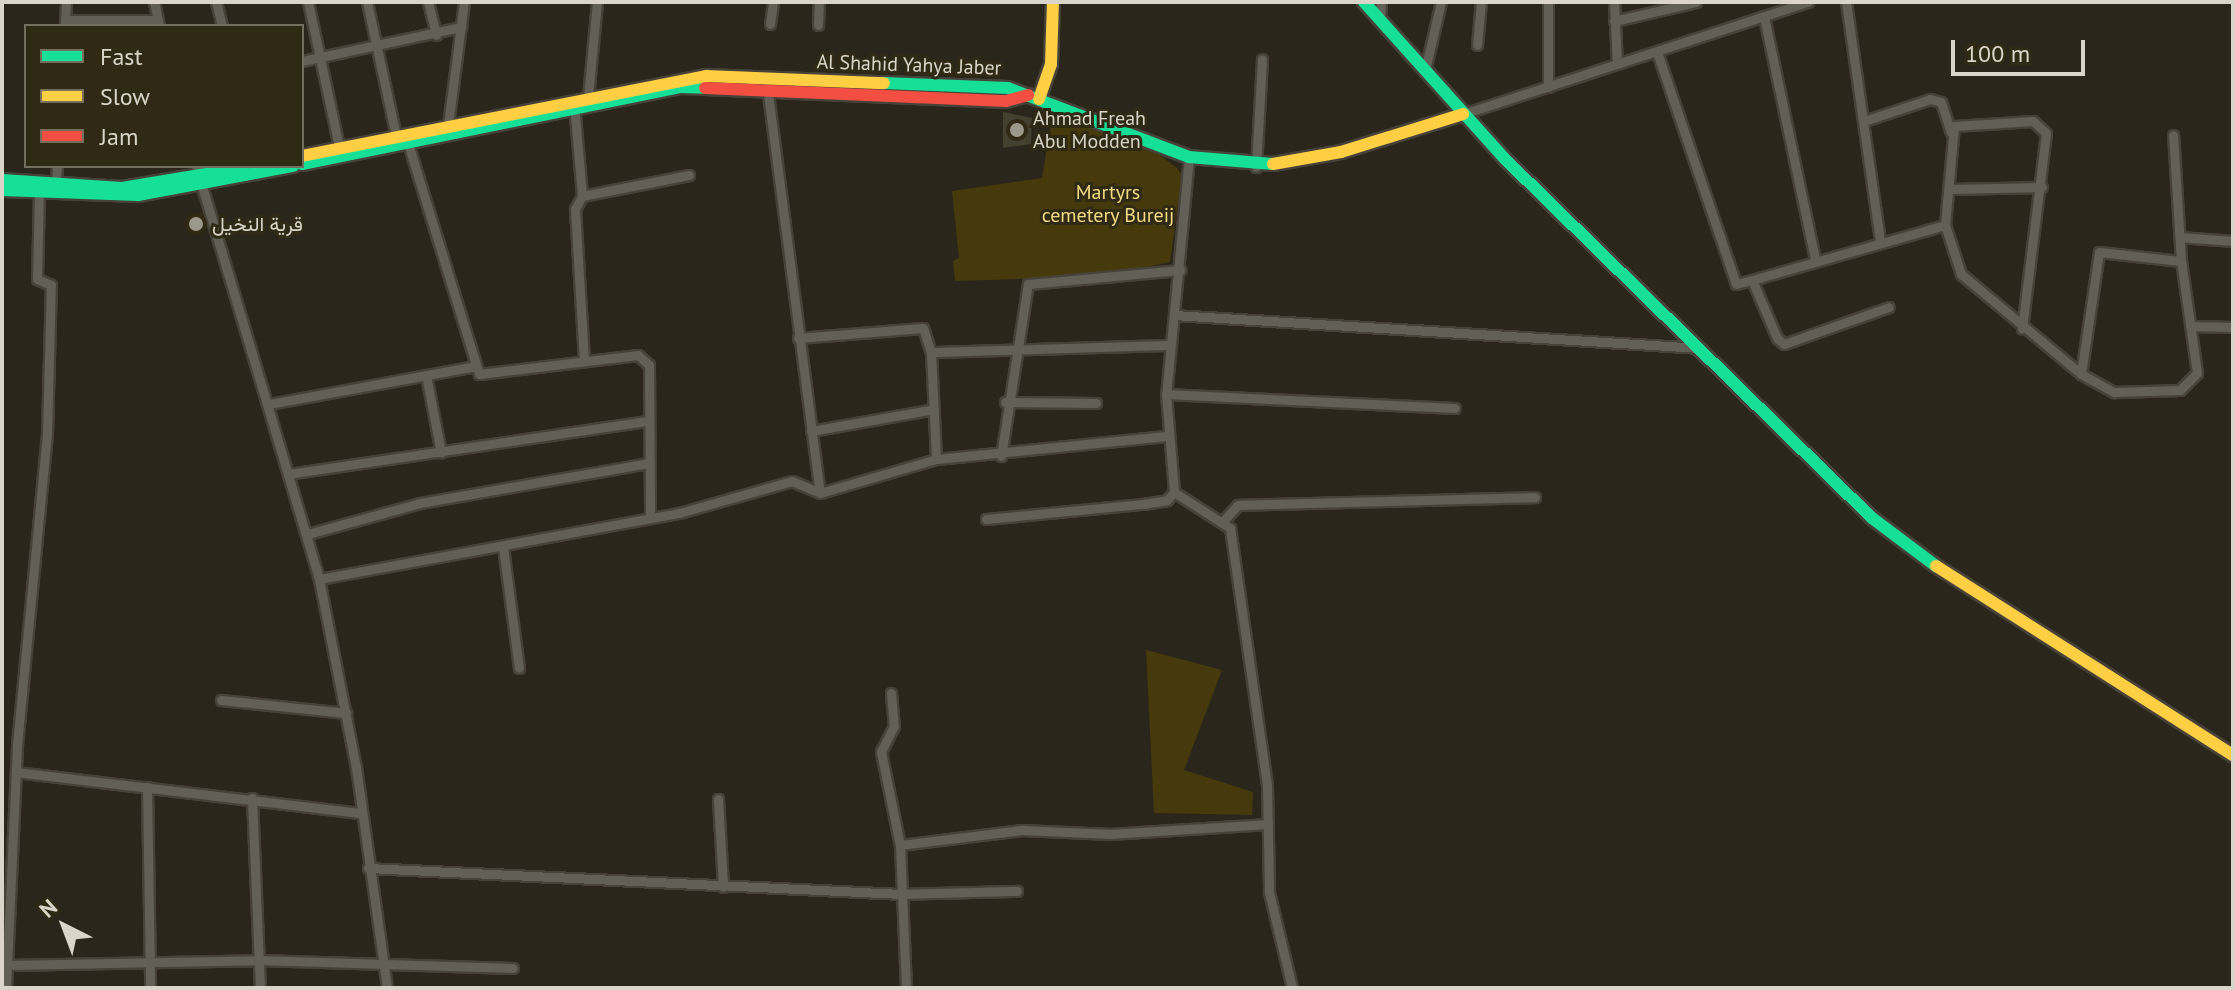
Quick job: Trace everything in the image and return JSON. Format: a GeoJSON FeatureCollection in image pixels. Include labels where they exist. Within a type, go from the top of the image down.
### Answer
{"type":"FeatureCollection","features":[{"type":"Feature","properties":{"kind":"street"},"geometry":{"type":"LineString","coordinates":[[66,2],[65,23],[158,23],[154,2]]}},
{"type":"Feature","properties":{"kind":"street"},"geometry":{"type":"LineString","coordinates":[[216,2],[222,24]]}},
{"type":"Feature","properties":{"kind":"street"},"geometry":{"type":"LineString","coordinates":[[308,2],[339,147]]}},
{"type":"Feature","properties":{"kind":"street"},"geometry":{"type":"LineString","coordinates":[[367,2],[376,46],[403,138],[479,374],[638,355],[649,365],[650,517]]}},
{"type":"Feature","properties":{"kind":"street"},"geometry":{"type":"LineString","coordinates":[[428,2],[436,35]]}},
{"type":"Feature","properties":{"kind":"street"},"geometry":{"type":"LineString","coordinates":[[448,125],[464,2]]}},
{"type":"Feature","properties":{"kind":"street"},"geometry":{"type":"LineString","coordinates":[[588,97],[597,2]]}},
{"type":"Feature","properties":{"kind":"street"},"geometry":{"type":"LineString","coordinates":[[770,24],[773,2]]}},
{"type":"Feature","properties":{"kind":"street"},"geometry":{"type":"LineString","coordinates":[[818,25],[819,2]]}},
{"type":"Feature","properties":{"kind":"street"},"geometry":{"type":"LineString","coordinates":[[1033,97],[1051,64],[1053,2]]}},
{"type":"Feature","properties":{"kind":"street"},"geometry":{"type":"LineString","coordinates":[[1364,2],[1463,114],[1896,538],[1964,588],[2233,755]]}},
{"type":"Feature","properties":{"kind":"street"},"geometry":{"type":"LineString","coordinates":[[1380,20],[1381,2]]}},
{"type":"Feature","properties":{"kind":"street"},"geometry":{"type":"LineString","coordinates":[[1425,70],[1441,2]]}},
{"type":"Feature","properties":{"kind":"street"},"geometry":{"type":"LineString","coordinates":[[1477,45],[1481,2]]}},
{"type":"Feature","properties":{"kind":"street"},"geometry":{"type":"LineString","coordinates":[[1548,2],[1548,87]]}},
{"type":"Feature","properties":{"kind":"street"},"geometry":{"type":"LineString","coordinates":[[1614,2],[1617,64]]}},
{"type":"Feature","properties":{"kind":"street"},"geometry":{"type":"LineString","coordinates":[[1614,21],[1696,2]]}},
{"type":"Feature","properties":{"kind":"street"},"geometry":{"type":"LineString","coordinates":[[1771,2],[1768,16],[1815,259]]}},
{"type":"Feature","properties":{"kind":"street"},"geometry":{"type":"LineString","coordinates":[[1463,114],[1808,2]]}},
{"type":"Feature","properties":{"kind":"street"},"geometry":{"type":"LineString","coordinates":[[1846,2],[1880,240]]}},
{"type":"Feature","properties":{"kind":"street"},"geometry":{"type":"LineString","coordinates":[[304,61],[436,35],[461,27]]}},
{"type":"Feature","properties":{"kind":"street"},"geometry":{"type":"LineString","coordinates":[[1657,52],[1736,284],[1880,240],[1945,225]]}},
{"type":"Feature","properties":{"kind":"street"},"geometry":{"type":"LineString","coordinates":[[1256,167],[1262,59]]}},
{"type":"Feature","properties":{"kind":"street","name":"Al Shahid Yahya Jaber"},"geometry":{"type":"LineString","coordinates":[[304,156],[574,105],[588,97],[685,77],[767,84]]}},
{"type":"Feature","properties":{"kind":"street"},"geometry":{"type":"LineString","coordinates":[[767,84],[820,493]]}},
{"type":"Feature","properties":{"kind":"street","name":"Al Shahid Yahya Jaber"},"geometry":{"type":"LineString","coordinates":[[304,163],[448,125],[681,87],[767,84],[1008,88],[1189,157],[1256,167],[1341,152],[1463,114]]}},
{"type":"Feature","properties":{"kind":"street"},"geometry":{"type":"LineString","coordinates":[[1864,121],[1930,99],[1941,102],[1951,132],[1951,189],[1945,225],[1961,274],[2022,329],[2081,374],[2114,392],[2180,390],[2197,373],[2181,261],[2173,135]]}},
{"type":"Feature","properties":{"kind":"street"},"geometry":{"type":"LineString","coordinates":[[574,105],[582,196],[575,209],[584,360]]}},
{"type":"Feature","properties":{"kind":"street"},"geometry":{"type":"LineString","coordinates":[[1951,132],[1960,124],[2033,121],[2046,133],[2042,187],[2022,329]]}},
{"type":"Feature","properties":{"kind":"street"},"geometry":{"type":"LineString","coordinates":[[1174,492],[1167,436],[1166,394],[1189,157]]}},
{"type":"Feature","properties":{"kind":"street"},"geometry":{"type":"LineString","coordinates":[[56,181],[57,168]]}},
{"type":"Feature","properties":{"kind":"street"},"geometry":{"type":"LineString","coordinates":[[2,180],[56,181],[122,188],[242,168]]}},
{"type":"Feature","properties":{"kind":"street"},"geometry":{"type":"LineString","coordinates":[[2,190],[123,195],[198,176],[274,168]]}},
{"type":"Feature","properties":{"kind":"street"},"geometry":{"type":"LineString","coordinates":[[582,196],[689,175]]}},
{"type":"Feature","properties":{"kind":"street"},"geometry":{"type":"LineString","coordinates":[[198,176],[269,404],[319,579],[346,713],[387,988]]}},
{"type":"Feature","properties":{"kind":"street"},"geometry":{"type":"LineString","coordinates":[[39,192],[56,181]]}},
{"type":"Feature","properties":{"kind":"street"},"geometry":{"type":"LineString","coordinates":[[1951,189],[2042,187]]}},
{"type":"Feature","properties":{"kind":"street"},"geometry":{"type":"LineString","coordinates":[[6,988],[16,772],[47,434],[51,285],[37,279],[39,192]]}},
{"type":"Feature","properties":{"kind":"street"},"geometry":{"type":"LineString","coordinates":[[2180,237],[2233,241]]}},
{"type":"Feature","properties":{"kind":"street"},"geometry":{"type":"LineString","coordinates":[[2081,374],[2099,252],[2181,261]]}},
{"type":"Feature","properties":{"kind":"street"},"geometry":{"type":"LineString","coordinates":[[1001,456],[1005,402],[1028,284],[1180,270]]}},
{"type":"Feature","properties":{"kind":"street"},"geometry":{"type":"LineString","coordinates":[[1752,280],[1784,344],[1889,307]]}},
{"type":"Feature","properties":{"kind":"street"},"geometry":{"type":"LineString","coordinates":[[1174,315],[1700,348]]}},
{"type":"Feature","properties":{"kind":"street"},"geometry":{"type":"LineString","coordinates":[[2190,326],[2233,327]]}},
{"type":"Feature","properties":{"kind":"street"},"geometry":{"type":"LineString","coordinates":[[798,338],[923,328],[931,352],[936,459]]}},
{"type":"Feature","properties":{"kind":"street"},"geometry":{"type":"LineString","coordinates":[[931,352],[1017,345],[1170,345]]}},
{"type":"Feature","properties":{"kind":"street"},"geometry":{"type":"LineString","coordinates":[[269,404],[476,366]]}},
{"type":"Feature","properties":{"kind":"street"},"geometry":{"type":"LineString","coordinates":[[426,375],[441,453]]}},
{"type":"Feature","properties":{"kind":"street"},"geometry":{"type":"LineString","coordinates":[[1166,394],[1455,408]]}},
{"type":"Feature","properties":{"kind":"street"},"geometry":{"type":"LineString","coordinates":[[1005,402],[1096,403]]}},
{"type":"Feature","properties":{"kind":"street"},"geometry":{"type":"LineString","coordinates":[[811,431],[934,409]]}},
{"type":"Feature","properties":{"kind":"street"},"geometry":{"type":"LineString","coordinates":[[288,474],[648,421]]}},
{"type":"Feature","properties":{"kind":"street"},"geometry":{"type":"LineString","coordinates":[[319,579],[503,547],[650,517],[792,481],[820,493],[936,459],[1001,456],[1167,436]]}},
{"type":"Feature","properties":{"kind":"street"},"geometry":{"type":"LineString","coordinates":[[308,534],[420,503],[650,463]]}},
{"type":"Feature","properties":{"kind":"street"},"geometry":{"type":"LineString","coordinates":[[986,519],[1143,504],[1174,492]]}},
{"type":"Feature","properties":{"kind":"street"},"geometry":{"type":"LineString","coordinates":[[1174,492],[1230,528],[1248,621],[1268,824],[1269,892],[1292,988]]}},
{"type":"Feature","properties":{"kind":"street"},"geometry":{"type":"LineString","coordinates":[[1223,521],[1238,505],[1535,497]]}},
{"type":"Feature","properties":{"kind":"street"},"geometry":{"type":"LineString","coordinates":[[503,547],[519,668]]}},
{"type":"Feature","properties":{"kind":"street"},"geometry":{"type":"LineString","coordinates":[[891,693],[894,726],[881,752],[900,845],[906,988]]}},
{"type":"Feature","properties":{"kind":"street"},"geometry":{"type":"LineString","coordinates":[[221,700],[346,713]]}},
{"type":"Feature","properties":{"kind":"street"},"geometry":{"type":"LineString","coordinates":[[16,772],[360,813]]}},
{"type":"Feature","properties":{"kind":"street"},"geometry":{"type":"LineString","coordinates":[[147,787],[150,988]]}},
{"type":"Feature","properties":{"kind":"street"},"geometry":{"type":"LineString","coordinates":[[252,798],[260,988]]}},
{"type":"Feature","properties":{"kind":"street"},"geometry":{"type":"LineString","coordinates":[[718,799],[723,887]]}},
{"type":"Feature","properties":{"kind":"street"},"geometry":{"type":"LineString","coordinates":[[900,845],[1022,830],[1110,834],[1268,824]]}},
{"type":"Feature","properties":{"kind":"street"},"geometry":{"type":"LineString","coordinates":[[368,868],[902,894],[1017,891]]}},
{"type":"Feature","properties":{"kind":"street"},"geometry":{"type":"LineString","coordinates":[[7,965],[258,960],[382,961],[513,968]]}},
{"type":"Feature","properties":{"kind":"green space","name":"Martyrs cemetery Bureij"},"geometry":{"type":"Polygon","coordinates":[[[1053,110],[1145,144],[1177,168],[1182,175],[1170,262],[1106,276],[955,281],[953,261],[959,258],[952,191],[1042,178],[1053,110]]]}},
{"type":"Feature","properties":{"kind":"green space"},"geometry":{"type":"Polygon","coordinates":[[[1146,650],[1222,670],[1184,770],[1253,792],[1252,815],[1154,813],[1146,650]]]}},
{"type":"Feature","properties":{"kind":"building","name":"Ahmad Freah Abu Modden"},"geometry":{"type":"Polygon","coordinates":[[[1003,112],[1032,118],[1031,144],[1003,148],[1003,112]]]}},
{"type":"Feature","properties":{"kind":"traffic: fast"},"geometry":{"type":"LineString","coordinates":[[1364,2],[1505,159],[1872,518],[1936,566]]}},
{"type":"Feature","properties":{"kind":"traffic: fast"},"geometry":{"type":"LineString","coordinates":[[884,83],[1008,88],[1189,157],[1273,164]]}},
{"type":"Feature","properties":{"kind":"traffic: fast"},"geometry":{"type":"LineString","coordinates":[[304,164],[681,87],[705,88]]}},
{"type":"Feature","properties":{"kind":"traffic: fast"},"geometry":{"type":"LineString","coordinates":[[2,180],[122,188],[242,168]]}},
{"type":"Feature","properties":{"kind":"traffic: fast"},"geometry":{"type":"LineString","coordinates":[[2,190],[138,195],[282,168]]}},
{"type":"Feature","properties":{"kind":"traffic: slow"},"geometry":{"type":"LineString","coordinates":[[1039,99],[1051,64],[1053,2]]}},
{"type":"Feature","properties":{"kind":"traffic: slow"},"geometry":{"type":"LineString","coordinates":[[304,156],[706,76],[884,83]]}},
{"type":"Feature","properties":{"kind":"traffic: slow"},"geometry":{"type":"LineString","coordinates":[[1273,164],[1341,152],[1463,114]]}},
{"type":"Feature","properties":{"kind":"traffic: slow"},"geometry":{"type":"LineString","coordinates":[[1936,566],[2233,755]]}},
{"type":"Feature","properties":{"kind":"traffic: jam"},"geometry":{"type":"LineString","coordinates":[[705,88],[1006,101],[1028,95]]}},
{"type":"Feature","properties":{"kind":"place","name":"Ahmad Freah Abu Modden"},"geometry":{"type":"Point","coordinates":[1017,130]}},
{"type":"Feature","properties":{"kind":"place","name":"قرية النخيل"},"geometry":{"type":"Point","coordinates":[196,224]}}]}
